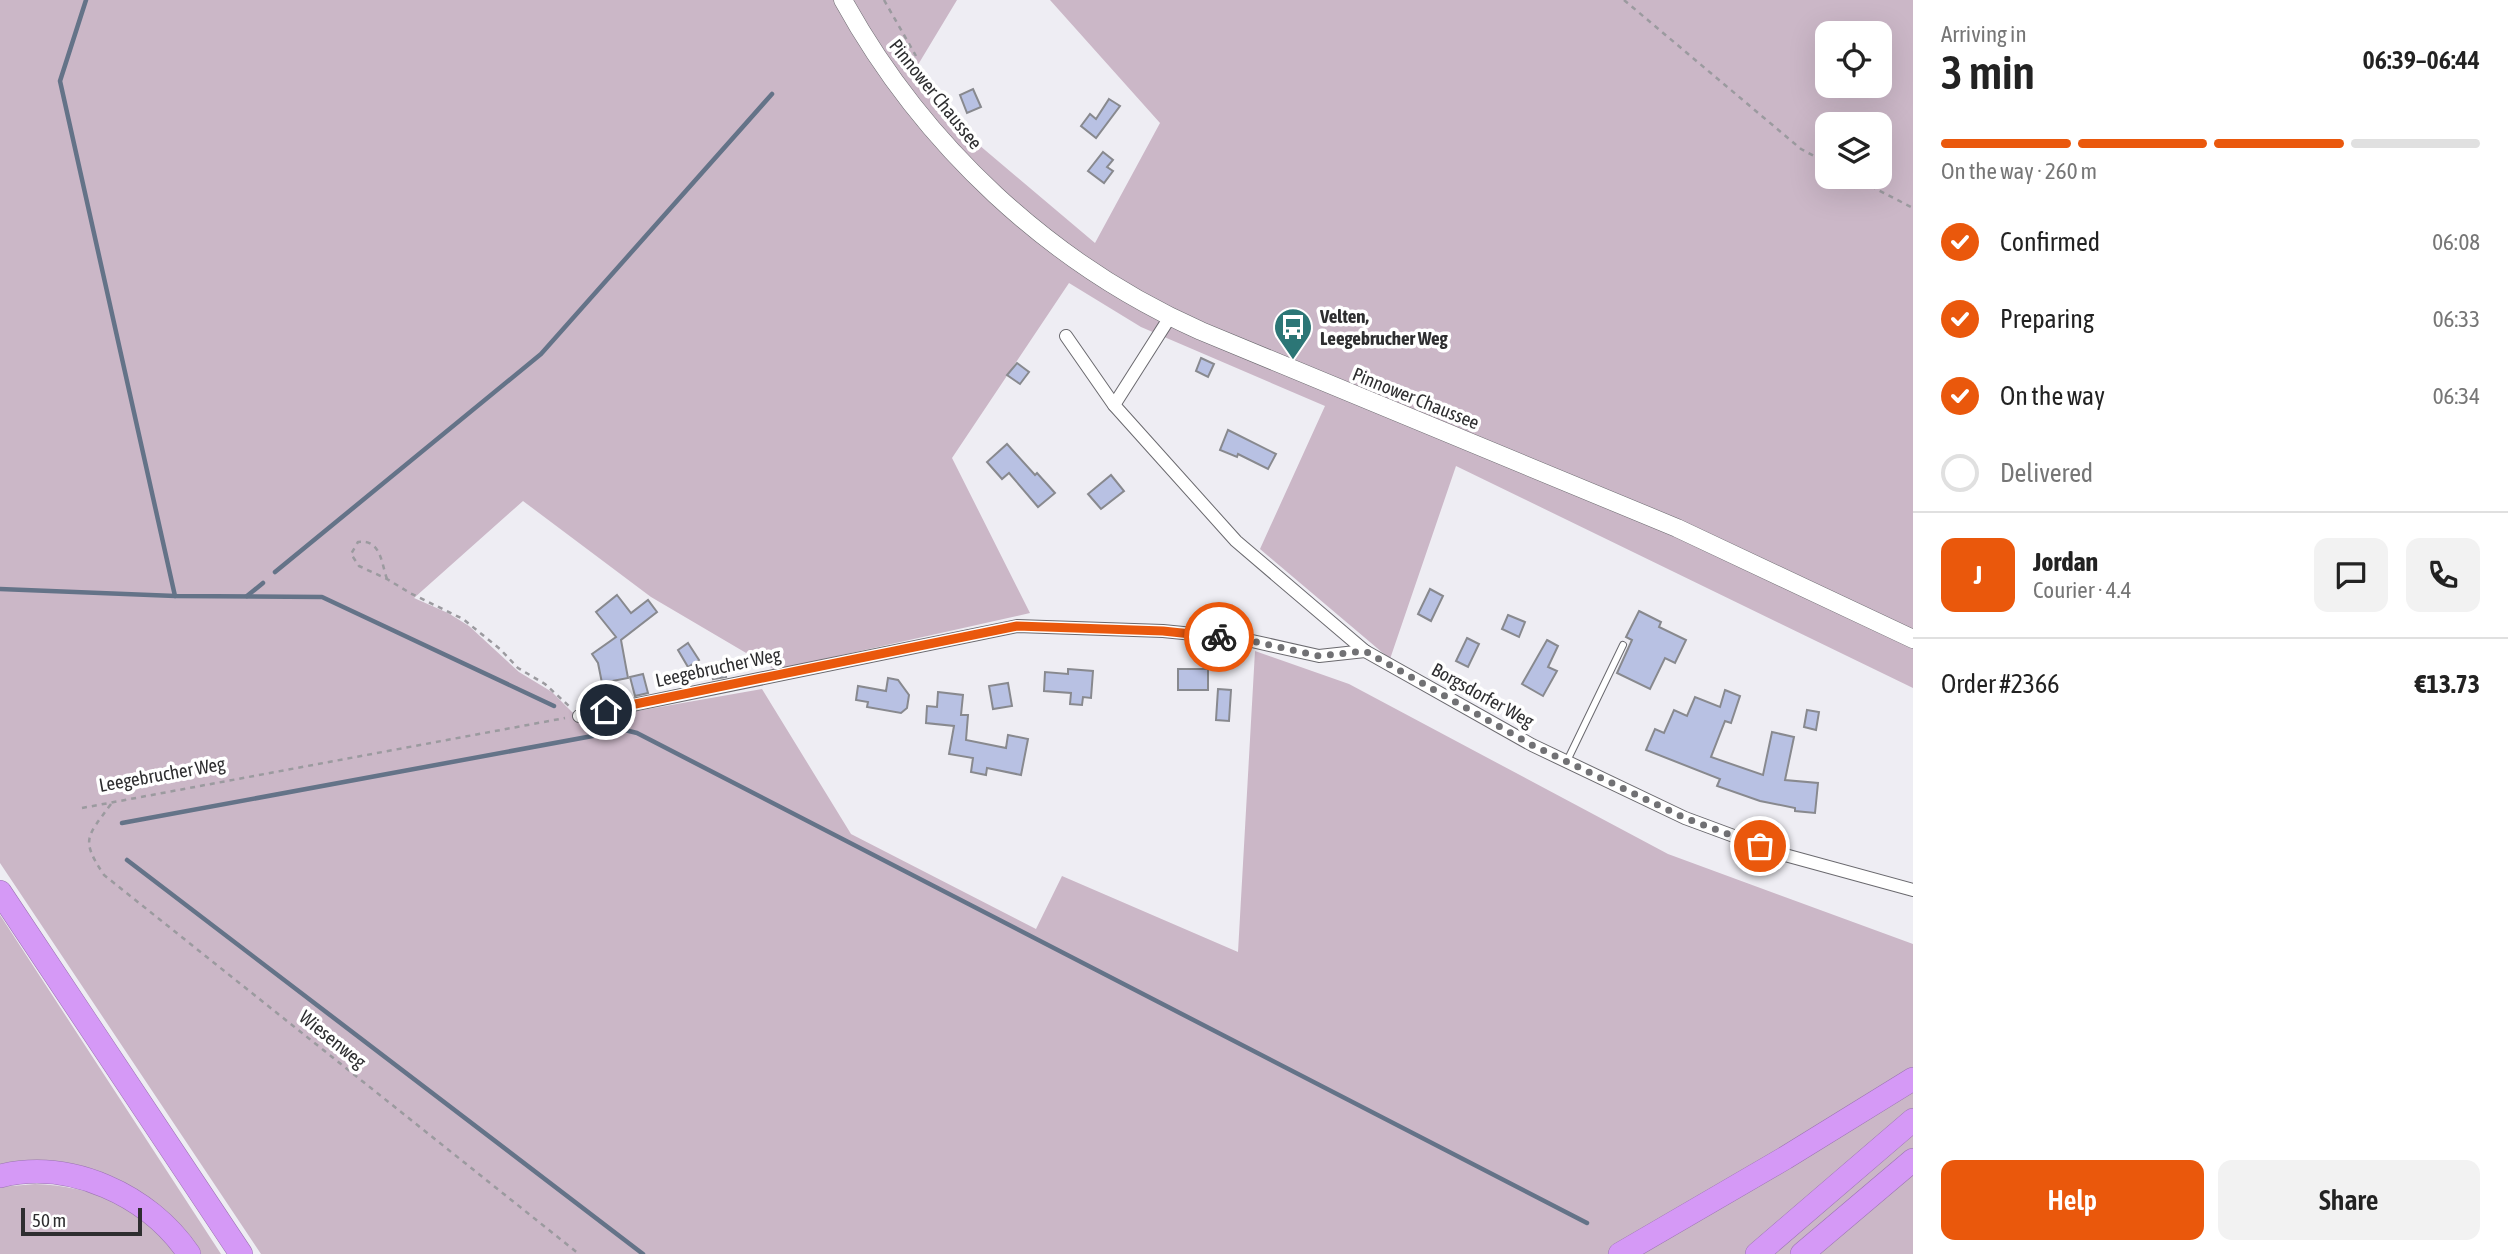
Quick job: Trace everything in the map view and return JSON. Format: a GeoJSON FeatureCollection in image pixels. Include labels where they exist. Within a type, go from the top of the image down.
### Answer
{"type":"FeatureCollection","features":[{"type":"Feature","properties":{"kind":"highway"},"geometry":{"type":"LineString","coordinates":[[0,892],[241,1254]]}},
{"type":"Feature","properties":{"kind":"highway"},"geometry":{"type":"LineString","coordinates":[[1620,1254],[1785,1158],[1913,1079]]}},
{"type":"Feature","properties":{"kind":"highway"},"geometry":{"type":"LineString","coordinates":[[1757,1254],[1913,1120]]}},
{"type":"Feature","properties":{"kind":"highway"},"geometry":{"type":"LineString","coordinates":[[1802,1254],[1913,1160]]}},
{"type":"Feature","properties":{"kind":"highway"},"geometry":{"type":"LineString","coordinates":[[0,1176],[31,1172],[55,1173],[107,1187],[145,1208],[190,1254]]}},
{"type":"Feature","properties":{"kind":"main road","name":"Pinnower Chaussee"},"geometry":{"type":"LineString","coordinates":[[843,0],[909,101],[950,148],[989,189],[1077,261],[1101,277],[1170,317],[1676,528],[1913,639]]}},
{"type":"Feature","properties":{"kind":"street"},"geometry":{"type":"LineString","coordinates":[[1114,405],[1170,317]]}},
{"type":"Feature","properties":{"kind":"street","name":"Borgsdorfer Weg"},"geometry":{"type":"LineString","coordinates":[[1066,336],[1114,405],[1236,541],[1365,651],[1532,745],[1685,818],[1785,855],[1913,890]]}},
{"type":"Feature","properties":{"kind":"street","name":"Leegebrucher Weg"},"geometry":{"type":"LineString","coordinates":[[579,716],[1017,626],[1163,631],[1243,639],[1319,656],[1365,651]]}},
{"type":"Feature","properties":{"kind":"lane"},"geometry":{"type":"LineString","coordinates":[[1567,761],[1623,645]]}},
{"type":"Feature","properties":{"kind":"path"},"geometry":{"type":"LineString","coordinates":[[884,0],[916,56]]}},
{"type":"Feature","properties":{"kind":"path"},"geometry":{"type":"LineString","coordinates":[[1624,0],[1801,149],[1815,157]]}},
{"type":"Feature","properties":{"kind":"path"},"geometry":{"type":"LineString","coordinates":[[1876,189],[1913,208]]}},
{"type":"Feature","properties":{"kind":"path"},"geometry":{"type":"LineString","coordinates":[[387,579],[380,553],[375,546],[365,541],[358,542],[351,554],[353,561],[369,572],[463,619],[500,649],[518,668],[557,693],[579,716]]}},
{"type":"Feature","properties":{"kind":"path","name":"Leegebrucher Weg"},"geometry":{"type":"LineString","coordinates":[[82,808],[579,716]]}},
{"type":"Feature","properties":{"kind":"path","name":"Wiesenweg"},"geometry":{"type":"LineString","coordinates":[[111,804],[89,834],[89,852],[104,875],[579,1254]]}},
{"type":"Feature","properties":{"kind":"shaded area"},"geometry":{"type":"Polygon","coordinates":[[[0,0],[957,0],[913,73],[959,128],[1095,243],[1160,123],[1050,0],[1913,0],[1913,688],[1456,466],[1390,659],[1260,549],[1325,406],[1141,327],[1069,283],[952,458],[1030,613],[775,670],[651,597],[523,501],[414,598],[469,626],[519,672],[552,692],[572,712],[586,720],[762,689],[851,834],[1036,929],[1062,876],[1238,952],[1255,651],[1349,684],[1668,854],[1913,944],[1913,1254],[261,1254],[0,863],[0,0]]]}},
{"type":"Feature","properties":{"kind":"shaded area"},"geometry":{"type":"Polygon","coordinates":[[[0,915],[221,1254],[201,1254],[178,1224],[152,1200],[124,1183],[0,1165],[0,915]]]}},
{"type":"Feature","properties":{"kind":"shaded area"},"geometry":{"type":"Polygon","coordinates":[[[35,1184],[76,1189],[114,1202],[149,1223],[176,1254],[0,1254],[0,1187],[35,1184]]]}},
{"type":"Feature","properties":{"kind":"building"},"geometry":{"type":"Polygon","coordinates":[[[973,89],[981,107],[967,113],[960,95],[973,89]]]}},
{"type":"Feature","properties":{"kind":"building"},"geometry":{"type":"Polygon","coordinates":[[[1109,99],[1120,106],[1096,138],[1081,126],[1090,114],[1096,119],[1109,99]]]}},
{"type":"Feature","properties":{"kind":"building"},"geometry":{"type":"Polygon","coordinates":[[[1103,152],[1113,160],[1107,167],[1113,171],[1104,183],[1088,171],[1103,152]]]}},
{"type":"Feature","properties":{"kind":"building"},"geometry":{"type":"Polygon","coordinates":[[[1201,358],[1214,364],[1208,377],[1196,371],[1201,358]]]}},
{"type":"Feature","properties":{"kind":"building"},"geometry":{"type":"Polygon","coordinates":[[[1017,363],[1029,372],[1020,384],[1007,375],[1017,363]]]}},
{"type":"Feature","properties":{"kind":"building"},"geometry":{"type":"Polygon","coordinates":[[[1228,430],[1276,454],[1268,469],[1238,454],[1237,457],[1220,450],[1228,430]]]}},
{"type":"Feature","properties":{"kind":"building"},"geometry":{"type":"Polygon","coordinates":[[[1007,444],[1055,493],[1038,507],[1009,473],[1002,479],[987,462],[1007,444]]]}},
{"type":"Feature","properties":{"kind":"building"},"geometry":{"type":"Polygon","coordinates":[[[1111,475],[1124,491],[1101,509],[1088,494],[1111,475]]]}},
{"type":"Feature","properties":{"kind":"building"},"geometry":{"type":"Polygon","coordinates":[[[1430,589],[1443,596],[1431,621],[1418,614],[1430,589]]]}},
{"type":"Feature","properties":{"kind":"building"},"geometry":{"type":"Polygon","coordinates":[[[617,595],[631,613],[648,600],[657,612],[621,640],[628,678],[602,683],[598,663],[592,654],[616,637],[596,612],[617,595]]]}},
{"type":"Feature","properties":{"kind":"building"},"geometry":{"type":"Polygon","coordinates":[[[1639,611],[1661,622],[1659,627],[1686,640],[1675,663],[1665,658],[1650,689],[1617,673],[1632,640],[1626,637],[1639,611]]]}},
{"type":"Feature","properties":{"kind":"building"},"geometry":{"type":"Polygon","coordinates":[[[1508,615],[1525,622],[1519,637],[1502,629],[1508,615]]]}},
{"type":"Feature","properties":{"kind":"building"},"geometry":{"type":"Polygon","coordinates":[[[1467,638],[1479,644],[1468,667],[1456,661],[1467,638]]]}},
{"type":"Feature","properties":{"kind":"building"},"geometry":{"type":"Polygon","coordinates":[[[1547,640],[1558,646],[1548,667],[1557,671],[1543,696],[1522,684],[1547,640]]]}},
{"type":"Feature","properties":{"kind":"building"},"geometry":{"type":"Polygon","coordinates":[[[688,643],[699,660],[688,667],[678,650],[688,643]]]}},
{"type":"Feature","properties":{"kind":"building"},"geometry":{"type":"Polygon","coordinates":[[[724,665],[726,677],[713,679],[711,667],[724,665]]]}},
{"type":"Feature","properties":{"kind":"building"},"geometry":{"type":"Polygon","coordinates":[[[1068,669],[1093,671],[1091,698],[1083,697],[1082,705],[1070,704],[1071,693],[1044,691],[1045,672],[1068,674],[1068,669]]]}},
{"type":"Feature","properties":{"kind":"building"},"geometry":{"type":"Polygon","coordinates":[[[1178,669],[1208,669],[1208,690],[1178,690],[1178,669]]]}},
{"type":"Feature","properties":{"kind":"building"},"geometry":{"type":"Polygon","coordinates":[[[643,674],[648,693],[635,696],[630,677],[643,674]]]}},
{"type":"Feature","properties":{"kind":"building"},"geometry":{"type":"Polygon","coordinates":[[[888,678],[898,680],[909,695],[907,708],[901,713],[867,707],[868,702],[856,700],[858,686],[886,691],[888,678]]]}},
{"type":"Feature","properties":{"kind":"building"},"geometry":{"type":"Polygon","coordinates":[[[1008,683],[1012,706],[993,709],[989,686],[1008,683]]]}},
{"type":"Feature","properties":{"kind":"building"},"geometry":{"type":"Polygon","coordinates":[[[1218,689],[1231,690],[1229,721],[1216,720],[1218,689]]]}},
{"type":"Feature","properties":{"kind":"building"},"geometry":{"type":"Polygon","coordinates":[[[1725,690],[1740,696],[1731,723],[1725,721],[1711,757],[1763,775],[1772,732],[1794,737],[1785,780],[1818,783],[1815,813],[1795,811],[1795,808],[1760,801],[1717,786],[1720,779],[1646,750],[1655,729],[1664,733],[1674,710],[1687,716],[1695,697],[1720,707],[1725,690]]]}},
{"type":"Feature","properties":{"kind":"building"},"geometry":{"type":"Polygon","coordinates":[[[938,692],[963,695],[961,715],[968,715],[966,740],[1006,748],[1008,735],[1028,739],[1021,775],[987,768],[986,775],[971,772],[973,758],[949,754],[954,726],[926,723],[927,706],[937,707],[938,692]]]}},
{"type":"Feature","properties":{"kind":"building"},"geometry":{"type":"Polygon","coordinates":[[[1807,710],[1819,712],[1816,730],[1804,727],[1807,710]]]}},
{"type":"Feature","properties":{"kind":"waterway"},"geometry":{"type":"LineString","coordinates":[[86,0],[60,81],[175,596]]}},
{"type":"Feature","properties":{"kind":"waterway"},"geometry":{"type":"LineString","coordinates":[[275,572],[541,354],[772,94]]}},
{"type":"Feature","properties":{"kind":"waterway"},"geometry":{"type":"LineString","coordinates":[[247,596],[263,583]]}},
{"type":"Feature","properties":{"kind":"waterway"},"geometry":{"type":"LineString","coordinates":[[0,589],[175,596],[322,597],[554,706]]}},
{"type":"Feature","properties":{"kind":"waterway"},"geometry":{"type":"LineString","coordinates":[[122,823],[625,730],[637,733],[1587,1223]]}},
{"type":"Feature","properties":{"kind":"waterway"},"geometry":{"type":"LineString","coordinates":[[127,860],[643,1254]]}},
{"type":"Feature","properties":{"kind":"way so far"},"geometry":{"type":"LineString","coordinates":[[1219,637],[1243,639],[1319,656],[1365,651],[1532,745],[1685,818],[1760,846]]}},
{"type":"Feature","properties":{"kind":"place","name":"Velten, Leegebrucher Weg"},"geometry":{"type":"Point","coordinates":[1293,361]}},
{"type":"Feature","properties":{"kind":"route"},"geometry":{"type":"LineString","coordinates":[[606,710],[1017,626],[1163,631],[1219,637]]}}]}
